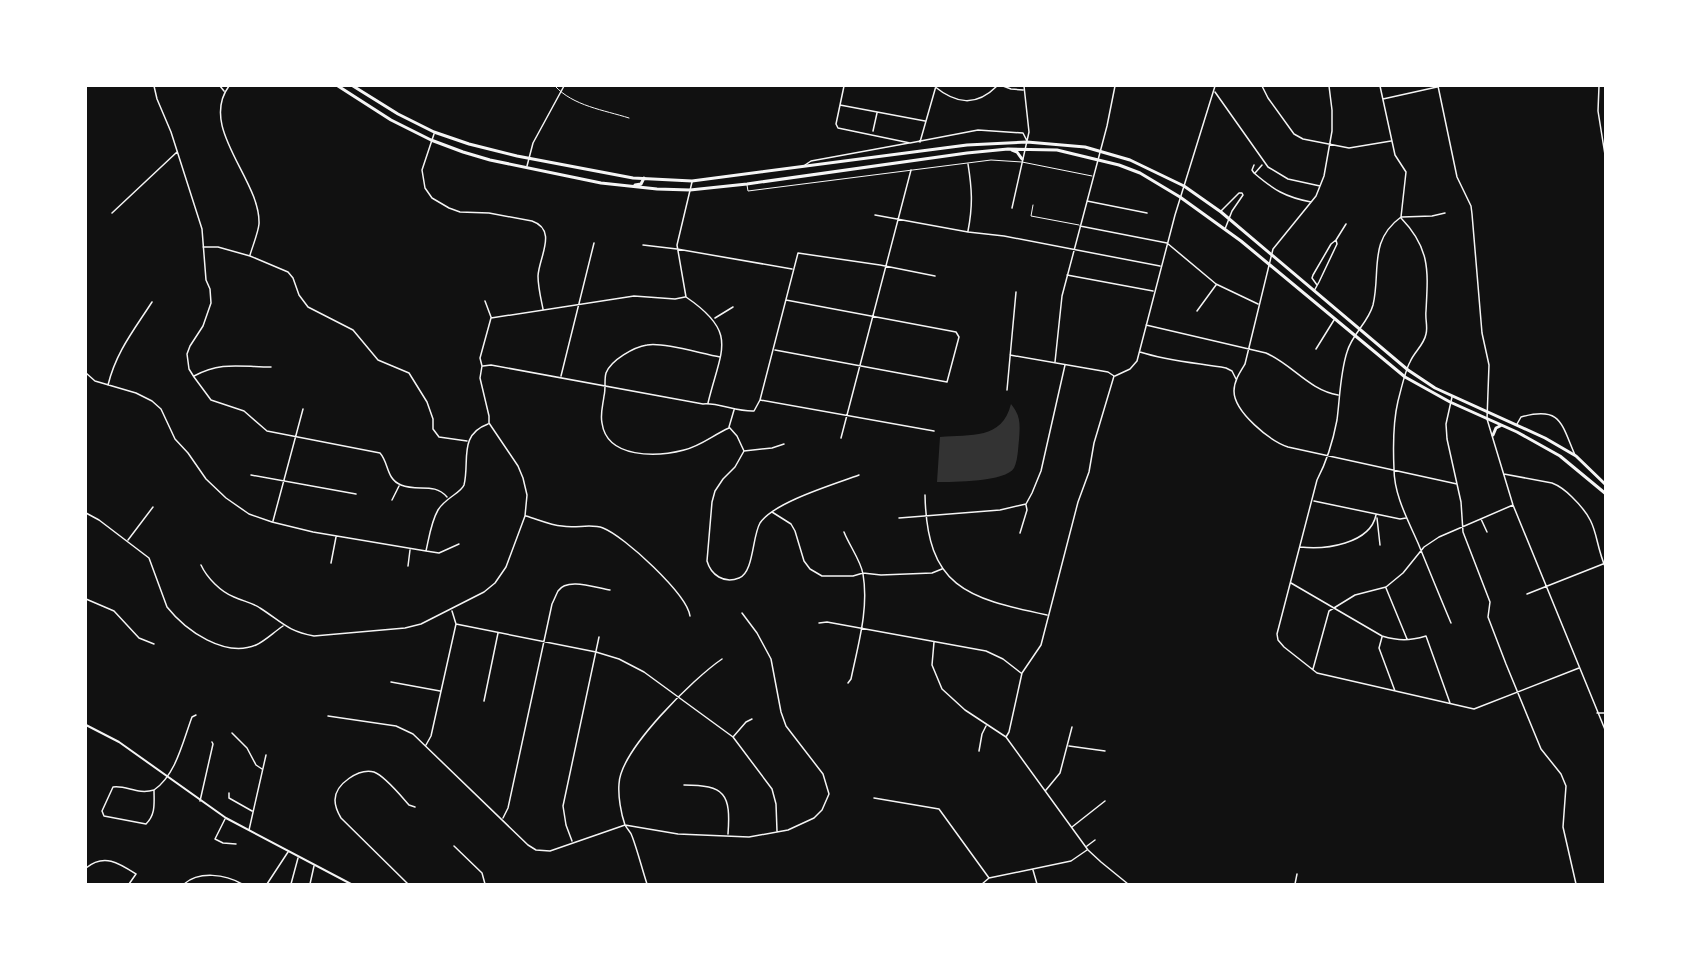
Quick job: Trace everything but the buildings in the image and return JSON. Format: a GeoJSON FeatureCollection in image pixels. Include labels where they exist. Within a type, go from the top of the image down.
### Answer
{"type":"FeatureCollection","features":[{"type":"Feature","properties":{"kind":"main road"},"geometry":{"type":"LineString","coordinates":[[338,86],[377,112],[431,140],[471,154],[601,183],[657,189],[690,190],[747,184],[1008,149],[1057,150],[1099,159],[1140,173],[1180,197],[1269,264],[1405,377],[1450,402],[1487,418],[1560,456],[1605,494]]}},
{"type":"Feature","properties":{"kind":"main road"},"geometry":{"type":"LineString","coordinates":[[353,86],[396,113],[434,132],[473,145],[609,174],[644,178],[692,181],[967,145],[1057,143],[1101,151],[1141,164],[1185,186],[1221,212],[1408,370],[1435,388],[1517,424],[1576,456],[1605,485]]}},
{"type":"Feature","properties":{"kind":"main road"},"geometry":{"type":"LineString","coordinates":[[1008,149],[1017,152],[1022,160]]}},
{"type":"Feature","properties":{"kind":"main road"},"geometry":{"type":"LineString","coordinates":[[556,174],[558,164]]}},
{"type":"Feature","properties":{"kind":"main road"},"geometry":{"type":"LineString","coordinates":[[802,168],[803,177]]}},
{"type":"Feature","properties":{"kind":"main road"},"geometry":{"type":"LineString","coordinates":[[630,186],[641,184],[644,178]]}},
{"type":"Feature","properties":{"kind":"main road"},"geometry":{"type":"LineString","coordinates":[[1493,435],[1496,428],[1503,426]]}},
{"type":"Feature","properties":{"kind":"main road"},"geometry":{"type":"LineString","coordinates":[[86,725],[119,742],[226,818],[351,885]]}},
{"type":"Feature","properties":{"kind":"street"},"geometry":{"type":"LineString","coordinates":[[154,86],[199,215],[211,303],[203,326],[187,354],[189,369],[194,377],[211,400],[244,411],[267,431],[380,453],[388,474],[399,485],[439,489],[447,497]]}},
{"type":"Feature","properties":{"kind":"street"},"geometry":{"type":"LineString","coordinates":[[220,86],[225,91]]}},
{"type":"Feature","properties":{"kind":"street"},"geometry":{"type":"LineString","coordinates":[[229,86],[222,94],[220,105],[222,124],[256,204],[259,223],[250,256]]}},
{"type":"Feature","properties":{"kind":"street"},"geometry":{"type":"LineString","coordinates":[[526,167],[533,143],[564,86]]}},
{"type":"Feature","properties":{"kind":"street"},"geometry":{"type":"LineString","coordinates":[[844,86],[836,124],[838,128],[910,143]]}},
{"type":"Feature","properties":{"kind":"street"},"geometry":{"type":"LineString","coordinates":[[920,142],[935,86],[949,95],[969,101],[979,100],[997,86]]}},
{"type":"Feature","properties":{"kind":"street"},"geometry":{"type":"LineString","coordinates":[[1004,86],[1024,90]]}},
{"type":"Feature","properties":{"kind":"street"},"geometry":{"type":"LineString","coordinates":[[1012,208],[1029,127],[1024,86]]}},
{"type":"Feature","properties":{"kind":"street"},"geometry":{"type":"LineString","coordinates":[[1055,362],[1062,296],[1099,159],[1115,86]]}},
{"type":"Feature","properties":{"kind":"street"},"geometry":{"type":"LineString","coordinates":[[1006,737],[1022,673],[1041,645],[1114,376],[1130,369],[1137,361],[1180,197],[1215,86]]}},
{"type":"Feature","properties":{"kind":"street"},"geometry":{"type":"LineString","coordinates":[[1262,86],[1294,134],[1303,139],[1349,148],[1391,141]]}},
{"type":"Feature","properties":{"kind":"street"},"geometry":{"type":"LineString","coordinates":[[1329,86],[1332,110],[1329,145],[1321,186],[1312,202],[1280,239],[1271,255],[1245,364],[1236,380],[1234,392],[1236,400],[1250,420],[1279,444],[1328,457],[1457,484]]}},
{"type":"Feature","properties":{"kind":"street"},"geometry":{"type":"LineString","coordinates":[[1380,86],[1395,155],[1406,172],[1401,217],[1417,238],[1422,249],[1428,278],[1426,333],[1409,363],[1398,403],[1395,424],[1396,489],[1451,623]]}},
{"type":"Feature","properties":{"kind":"street"},"geometry":{"type":"LineString","coordinates":[[1383,99],[1438,86],[1456,177],[1471,206],[1482,333],[1489,365],[1487,418],[1513,505],[1605,732]]}},
{"type":"Feature","properties":{"kind":"street"},"geometry":{"type":"LineString","coordinates":[[1599,86],[1598,111],[1605,160]]}},
{"type":"Feature","properties":{"kind":"street"},"geometry":{"type":"LineString","coordinates":[[1214,91],[1268,167],[1288,179],[1321,186]]}},
{"type":"Feature","properties":{"kind":"street"},"geometry":{"type":"LineString","coordinates":[[840,105],[925,121]]}},
{"type":"Feature","properties":{"kind":"street"},"geometry":{"type":"LineString","coordinates":[[873,131],[878,112]]}},
{"type":"Feature","properties":{"kind":"street"},"geometry":{"type":"LineString","coordinates":[[802,168],[811,160],[978,130],[1023,133],[1027,142]]}},
{"type":"Feature","properties":{"kind":"street"},"geometry":{"type":"LineString","coordinates":[[434,132],[422,176],[425,188],[432,198],[460,212],[489,213],[531,221],[544,230],[546,243],[538,278],[543,309]]}},
{"type":"Feature","properties":{"kind":"street"},"geometry":{"type":"LineString","coordinates":[[112,213],[177,151]]}},
{"type":"Feature","properties":{"kind":"street"},"geometry":{"type":"LineString","coordinates":[[968,164],[972,180],[973,207],[968,232]]}},
{"type":"Feature","properties":{"kind":"street"},"geometry":{"type":"LineString","coordinates":[[1254,165],[1252,170],[1254,173],[1273,189],[1291,198],[1312,202]]}},
{"type":"Feature","properties":{"kind":"street"},"geometry":{"type":"LineString","coordinates":[[1254,173],[1262,165]]}},
{"type":"Feature","properties":{"kind":"street"},"geometry":{"type":"LineString","coordinates":[[841,438],[912,170]]}},
{"type":"Feature","properties":{"kind":"street"},"geometry":{"type":"LineString","coordinates":[[692,181],[677,249],[686,297],[714,319],[723,340],[708,403]]}},
{"type":"Feature","properties":{"kind":"street"},"geometry":{"type":"LineString","coordinates":[[1221,212],[1242,193],[1225,229]]}},
{"type":"Feature","properties":{"kind":"street"},"geometry":{"type":"LineString","coordinates":[[1087,201],[1147,213]]}},
{"type":"Feature","properties":{"kind":"street"},"geometry":{"type":"LineString","coordinates":[[1445,213],[1432,216],[1401,217],[1389,226],[1383,237],[1376,265],[1372,306],[1346,352],[1337,420],[1328,457],[1317,480],[1277,634],[1278,640],[1313,670],[1324,675],[1474,709],[1579,668]]}},
{"type":"Feature","properties":{"kind":"street"},"geometry":{"type":"LineString","coordinates":[[874,214],[1161,266]]}},
{"type":"Feature","properties":{"kind":"street"},"geometry":{"type":"LineString","coordinates":[[1317,285],[1312,278],[1313,275],[1346,224]]}},
{"type":"Feature","properties":{"kind":"street"},"geometry":{"type":"LineString","coordinates":[[1080,226],[1167,243],[1216,284],[1259,304]]}},
{"type":"Feature","properties":{"kind":"street"},"geometry":{"type":"LineString","coordinates":[[1314,291],[1337,244],[1336,240]]}},
{"type":"Feature","properties":{"kind":"street"},"geometry":{"type":"LineString","coordinates":[[560,377],[594,243]]}},
{"type":"Feature","properties":{"kind":"street"},"geometry":{"type":"LineString","coordinates":[[643,245],[793,269]]}},
{"type":"Feature","properties":{"kind":"street"},"geometry":{"type":"LineString","coordinates":[[203,247],[218,247],[250,256],[288,272],[298,295],[308,307],[353,330],[378,360],[409,373],[427,402],[431,411],[433,429],[439,437],[467,441]]}},
{"type":"Feature","properties":{"kind":"street"},"geometry":{"type":"LineString","coordinates":[[482,366],[491,365],[703,404],[754,411],[760,400],[798,253],[935,276]]}},
{"type":"Feature","properties":{"kind":"street"},"geometry":{"type":"LineString","coordinates":[[1067,275],[1154,292]]}},
{"type":"Feature","properties":{"kind":"street"},"geometry":{"type":"LineString","coordinates":[[1197,310],[1216,284]]}},
{"type":"Feature","properties":{"kind":"street"},"geometry":{"type":"LineString","coordinates":[[1007,390],[1016,292]]}},
{"type":"Feature","properties":{"kind":"street"},"geometry":{"type":"LineString","coordinates":[[491,318],[634,296],[675,299],[686,297]]}},
{"type":"Feature","properties":{"kind":"street"},"geometry":{"type":"LineString","coordinates":[[773,349],[947,382],[959,337],[956,332],[785,299]]}},
{"type":"Feature","properties":{"kind":"street"},"geometry":{"type":"LineString","coordinates":[[108,385],[119,352],[152,302]]}},
{"type":"Feature","properties":{"kind":"street"},"geometry":{"type":"LineString","coordinates":[[201,565],[210,579],[226,593],[261,608],[283,626],[314,636],[405,628],[421,624],[484,592],[495,583],[506,567],[521,521],[525,516],[527,495],[524,478],[518,466],[489,423],[480,378],[482,366],[480,358],[491,318],[485,302]]}},
{"type":"Feature","properties":{"kind":"street"},"geometry":{"type":"LineString","coordinates":[[714,319],[733,307]]}},
{"type":"Feature","properties":{"kind":"street"},"geometry":{"type":"LineString","coordinates":[[1316,349],[1334,319]]}},
{"type":"Feature","properties":{"kind":"street"},"geometry":{"type":"LineString","coordinates":[[1146,325],[1266,353],[1280,359],[1318,389],[1339,395]]}},
{"type":"Feature","properties":{"kind":"street"},"geometry":{"type":"LineString","coordinates":[[720,357],[646,345],[614,362],[606,375],[602,424],[606,435],[612,442],[628,451],[642,454],[671,453],[700,445],[729,427],[735,409]]}},
{"type":"Feature","properties":{"kind":"street"},"geometry":{"type":"LineString","coordinates":[[1139,352],[1160,358],[1226,368],[1232,371],[1236,380]]}},
{"type":"Feature","properties":{"kind":"street"},"geometry":{"type":"LineString","coordinates":[[1010,355],[1108,372],[1114,376]]}},
{"type":"Feature","properties":{"kind":"street"},"geometry":{"type":"LineString","coordinates":[[1020,533],[1027,510],[1026,504],[1041,471],[1065,364]]}},
{"type":"Feature","properties":{"kind":"street"},"geometry":{"type":"LineString","coordinates":[[194,377],[210,368],[222,365],[271,367]]}},
{"type":"Feature","properties":{"kind":"street"},"geometry":{"type":"LineString","coordinates":[[86,373],[95,381],[136,393],[161,409],[175,439],[217,490],[249,514],[336,537],[411,549],[439,553],[459,544]]}},
{"type":"Feature","properties":{"kind":"street"},"geometry":{"type":"LineString","coordinates":[[1452,396],[1446,424],[1447,439],[1461,502],[1462,527],[1491,602],[1488,617],[1518,693],[1541,749],[1561,774],[1566,786],[1563,826],[1576,885]]}},
{"type":"Feature","properties":{"kind":"street"},"geometry":{"type":"LineString","coordinates":[[760,400],[934,431]]}},
{"type":"Feature","properties":{"kind":"street"},"geometry":{"type":"LineString","coordinates":[[273,522],[303,409]]}},
{"type":"Feature","properties":{"kind":"street"},"geometry":{"type":"LineString","coordinates":[[1517,424],[1521,417],[1535,413],[1546,412],[1556,417],[1576,456]]}},
{"type":"Feature","properties":{"kind":"street"},"geometry":{"type":"LineString","coordinates":[[426,551],[437,511],[447,497],[458,492],[464,484],[467,441],[481,427],[489,423]]}},
{"type":"Feature","properties":{"kind":"street"},"geometry":{"type":"LineString","coordinates":[[729,427],[737,436],[744,451]]}},
{"type":"Feature","properties":{"kind":"street"},"geometry":{"type":"LineString","coordinates":[[744,451],[772,448],[783,444]]}},
{"type":"Feature","properties":{"kind":"street"},"geometry":{"type":"LineString","coordinates":[[744,451],[735,467],[715,491],[712,502],[707,561],[710,570],[716,576],[729,580],[744,575],[760,524],[771,512],[796,499],[860,475]]}},
{"type":"Feature","properties":{"kind":"street"},"geometry":{"type":"LineString","coordinates":[[1504,474],[1552,483],[1563,488],[1589,515],[1597,533],[1605,569]]}},
{"type":"Feature","properties":{"kind":"street"},"geometry":{"type":"LineString","coordinates":[[251,475],[356,494]]}},
{"type":"Feature","properties":{"kind":"street"},"geometry":{"type":"LineString","coordinates":[[392,500],[399,485]]}},
{"type":"Feature","properties":{"kind":"street"},"geometry":{"type":"LineString","coordinates":[[925,495],[925,516],[931,545],[942,569],[964,589],[980,597],[1048,615]]}},
{"type":"Feature","properties":{"kind":"street"},"geometry":{"type":"LineString","coordinates":[[1312,501],[1400,519],[1407,518]]}},
{"type":"Feature","properties":{"kind":"street"},"geometry":{"type":"LineString","coordinates":[[899,518],[1000,510],[1026,504]]}},
{"type":"Feature","properties":{"kind":"street"},"geometry":{"type":"LineString","coordinates":[[1313,670],[1329,611],[1355,595],[1386,587],[1421,551],[1439,537],[1513,505]]}},
{"type":"Feature","properties":{"kind":"street"},"geometry":{"type":"LineString","coordinates":[[127,541],[153,507]]}},
{"type":"Feature","properties":{"kind":"street"},"geometry":{"type":"LineString","coordinates":[[771,512],[791,524],[804,561],[814,572],[827,577],[853,576],[863,573],[881,575],[932,573],[942,569]]}},
{"type":"Feature","properties":{"kind":"street"},"geometry":{"type":"LineString","coordinates":[[86,513],[99,520],[148,558],[162,596],[172,614],[203,638],[212,643],[243,649],[257,645],[283,626]]}},
{"type":"Feature","properties":{"kind":"street"},"geometry":{"type":"LineString","coordinates":[[1376,514],[1380,545]]}},
{"type":"Feature","properties":{"kind":"street"},"geometry":{"type":"LineString","coordinates":[[1300,547],[1324,548],[1358,538],[1371,529],[1376,514]]}},
{"type":"Feature","properties":{"kind":"street"},"geometry":{"type":"LineString","coordinates":[[525,516],[560,526],[605,528],[658,570],[690,610],[690,616]]}},
{"type":"Feature","properties":{"kind":"street"},"geometry":{"type":"LineString","coordinates":[[1481,518],[1487,532]]}},
{"type":"Feature","properties":{"kind":"street"},"geometry":{"type":"LineString","coordinates":[[844,532],[863,573],[862,629],[851,679],[848,683]]}},
{"type":"Feature","properties":{"kind":"street"},"geometry":{"type":"LineString","coordinates":[[331,563],[336,537]]}},
{"type":"Feature","properties":{"kind":"street"},"geometry":{"type":"LineString","coordinates":[[408,566],[411,549]]}},
{"type":"Feature","properties":{"kind":"street"},"geometry":{"type":"LineString","coordinates":[[1527,594],[1604,564]]}},
{"type":"Feature","properties":{"kind":"street"},"geometry":{"type":"LineString","coordinates":[[1291,583],[1382,636],[1407,641],[1426,636],[1450,704]]}},
{"type":"Feature","properties":{"kind":"street"},"geometry":{"type":"LineString","coordinates":[[502,818],[508,808],[543,641],[552,604],[558,591],[562,586],[572,584],[610,590]]}},
{"type":"Feature","properties":{"kind":"street"},"geometry":{"type":"LineString","coordinates":[[1386,587],[1407,641]]}},
{"type":"Feature","properties":{"kind":"street"},"geometry":{"type":"LineString","coordinates":[[86,599],[114,611],[139,638],[154,644]]}},
{"type":"Feature","properties":{"kind":"street"},"geometry":{"type":"LineString","coordinates":[[426,746],[431,736],[456,624],[451,610]]}},
{"type":"Feature","properties":{"kind":"street"},"geometry":{"type":"LineString","coordinates":[[328,716],[396,726],[412,734],[528,845],[536,850],[550,850],[626,825],[678,834],[748,837],[795,828],[814,818],[827,801],[828,786],[824,774],[786,726],[781,712],[771,659],[757,633],[742,613]]}},
{"type":"Feature","properties":{"kind":"street"},"geometry":{"type":"LineString","coordinates":[[819,623],[827,622],[986,651],[1003,659],[1022,673]]}},
{"type":"Feature","properties":{"kind":"street"},"geometry":{"type":"LineString","coordinates":[[456,624],[596,652],[628,663],[711,719],[733,737],[772,789],[776,804],[777,832]]}},
{"type":"Feature","properties":{"kind":"street"},"geometry":{"type":"LineString","coordinates":[[484,701],[498,632]]}},
{"type":"Feature","properties":{"kind":"street"},"geometry":{"type":"LineString","coordinates":[[1382,636],[1379,648],[1395,691]]}},
{"type":"Feature","properties":{"kind":"street"},"geometry":{"type":"LineString","coordinates":[[572,842],[563,806],[599,637]]}},
{"type":"Feature","properties":{"kind":"street"},"geometry":{"type":"LineString","coordinates":[[934,642],[932,665],[942,689],[964,710],[1006,737],[1087,848],[1128,885]]}},
{"type":"Feature","properties":{"kind":"street"},"geometry":{"type":"LineString","coordinates":[[648,885],[632,835],[626,825],[618,786],[622,770],[641,741],[678,698],[695,680],[722,659]]}},
{"type":"Feature","properties":{"kind":"street"},"geometry":{"type":"LineString","coordinates":[[392,682],[441,691]]}},
{"type":"Feature","properties":{"kind":"street"},"geometry":{"type":"LineString","coordinates":[[1597,713],[1605,713]]}},
{"type":"Feature","properties":{"kind":"street"},"geometry":{"type":"LineString","coordinates":[[154,790],[154,811],[146,824],[104,816],[102,811],[113,787],[118,786],[136,792],[154,790],[160,786],[174,766],[192,717],[196,715]]}},
{"type":"Feature","properties":{"kind":"street"},"geometry":{"type":"LineString","coordinates":[[733,737],[746,722],[752,719]]}},
{"type":"Feature","properties":{"kind":"street"},"geometry":{"type":"LineString","coordinates":[[979,751],[986,725]]}},
{"type":"Feature","properties":{"kind":"street"},"geometry":{"type":"LineString","coordinates":[[1045,791],[1060,773],[1072,727]]}},
{"type":"Feature","properties":{"kind":"street"},"geometry":{"type":"LineString","coordinates":[[232,733],[248,749],[256,765],[263,770]]}},
{"type":"Feature","properties":{"kind":"street"},"geometry":{"type":"LineString","coordinates":[[200,801],[212,742]]}},
{"type":"Feature","properties":{"kind":"street"},"geometry":{"type":"LineString","coordinates":[[1068,746],[1105,751]]}},
{"type":"Feature","properties":{"kind":"street"},"geometry":{"type":"LineString","coordinates":[[249,831],[266,755]]}},
{"type":"Feature","properties":{"kind":"street"},"geometry":{"type":"LineString","coordinates":[[408,885],[350,829],[338,811],[335,798],[340,788],[348,780],[360,773],[372,771],[378,774],[409,805],[415,807]]}},
{"type":"Feature","properties":{"kind":"street"},"geometry":{"type":"LineString","coordinates":[[684,785],[712,787],[723,795],[729,809],[728,836]]}},
{"type":"Feature","properties":{"kind":"street"},"geometry":{"type":"LineString","coordinates":[[229,794],[229,798],[253,811]]}},
{"type":"Feature","properties":{"kind":"street"},"geometry":{"type":"LineString","coordinates":[[874,798],[939,809],[989,878]]}},
{"type":"Feature","properties":{"kind":"street"},"geometry":{"type":"LineString","coordinates":[[1072,828],[1104,801]]}},
{"type":"Feature","properties":{"kind":"street"},"geometry":{"type":"LineString","coordinates":[[226,818],[214,839],[224,843],[236,843]]}},
{"type":"Feature","properties":{"kind":"street"},"geometry":{"type":"LineString","coordinates":[[982,885],[989,878],[1071,861],[1095,840]]}},
{"type":"Feature","properties":{"kind":"street"},"geometry":{"type":"LineString","coordinates":[[454,846],[482,873],[485,885]]}},
{"type":"Feature","properties":{"kind":"street"},"geometry":{"type":"LineString","coordinates":[[267,885],[288,851]]}},
{"type":"Feature","properties":{"kind":"street"},"geometry":{"type":"LineString","coordinates":[[291,885],[299,857]]}},
{"type":"Feature","properties":{"kind":"street"},"geometry":{"type":"LineString","coordinates":[[86,867],[97,860],[112,860],[136,874],[129,885]]}},
{"type":"Feature","properties":{"kind":"street"},"geometry":{"type":"LineString","coordinates":[[310,885],[315,865]]}},
{"type":"Feature","properties":{"kind":"street"},"geometry":{"type":"LineString","coordinates":[[1033,869],[1037,885]]}},
{"type":"Feature","properties":{"kind":"street"},"geometry":{"type":"LineString","coordinates":[[1295,885],[1298,874]]}},
{"type":"Feature","properties":{"kind":"street"},"geometry":{"type":"LineString","coordinates":[[184,885],[192,878],[203,875],[231,880],[242,885]]}},
{"type":"Feature","properties":{"kind":"lane"},"geometry":{"type":"LineString","coordinates":[[555,86],[561,93],[575,101],[629,118]]}},
{"type":"Feature","properties":{"kind":"lane"},"geometry":{"type":"LineString","coordinates":[[747,184],[748,191],[991,160],[1022,160],[1094,176]]}},
{"type":"Feature","properties":{"kind":"lane"},"geometry":{"type":"LineString","coordinates":[[1034,205],[1031,216],[1080,226]]}},
{"type":"Feature","properties":{"kind":"shaded area"},"geometry":{"type":"Polygon","coordinates":[[[1011,404],[1017,413],[1020,425],[1018,454],[1014,468],[1009,473],[990,479],[937,482],[940,437],[974,435],[993,429],[1007,416],[1011,404]]]}}]}
